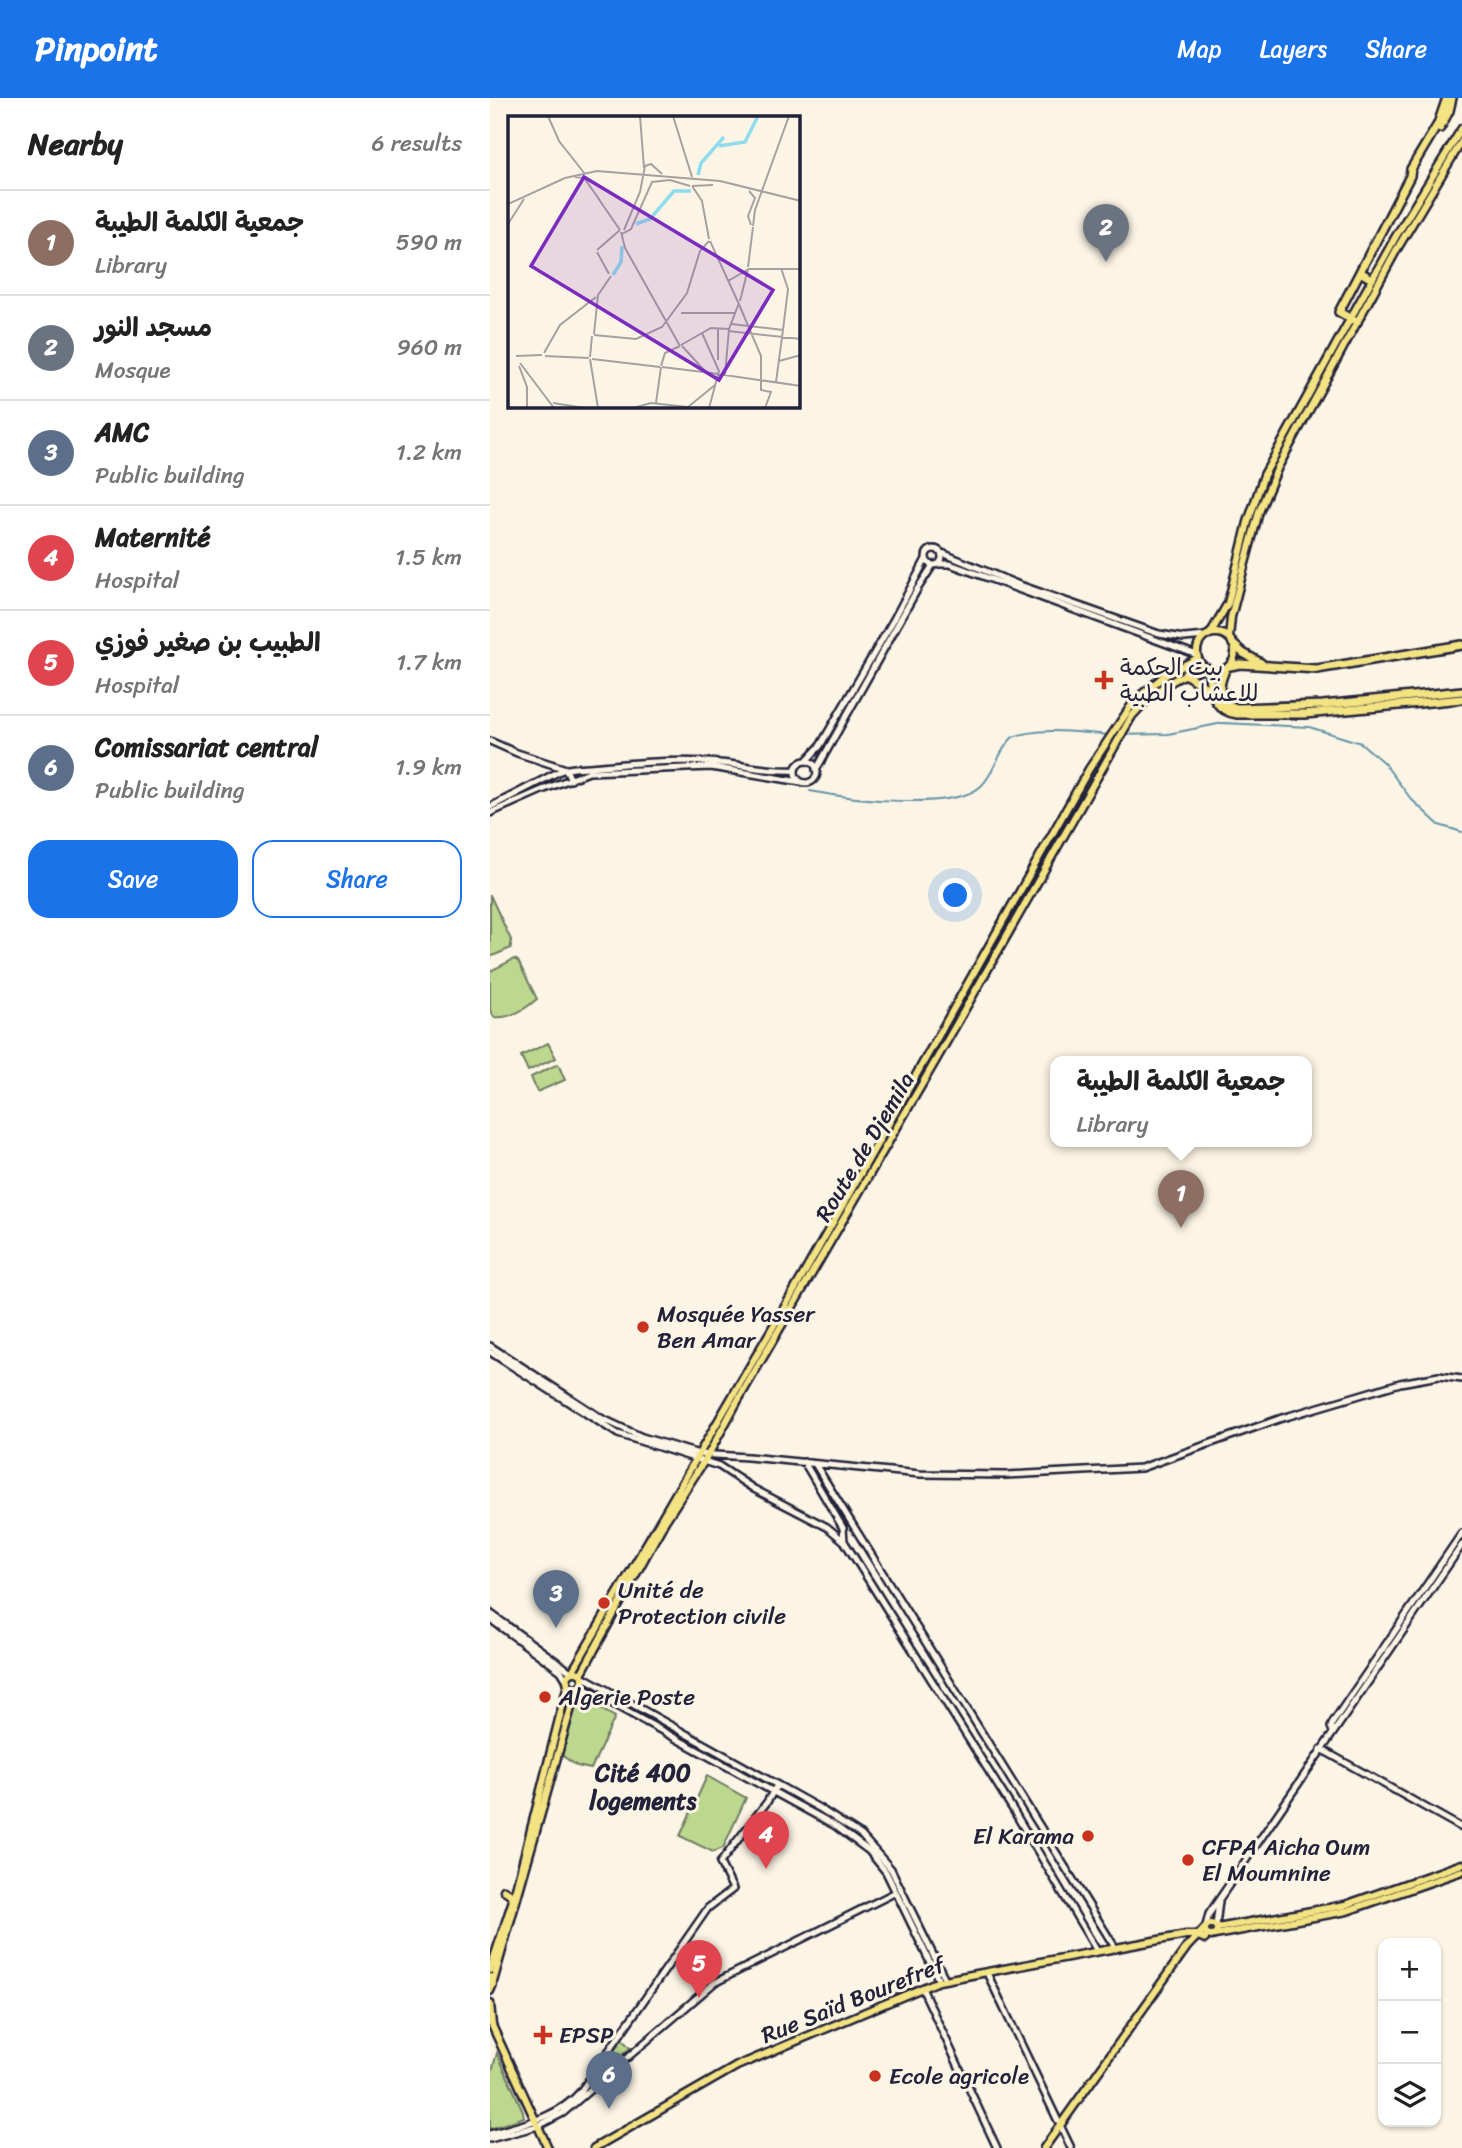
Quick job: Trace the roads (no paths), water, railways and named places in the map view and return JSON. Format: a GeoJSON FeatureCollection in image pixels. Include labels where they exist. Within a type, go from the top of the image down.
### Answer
{"type":"FeatureCollection","features":[{"type":"Feature","properties":{"kind":"highway"},"geometry":{"type":"LineString","coordinates":[[1354,320],[1339,312],[1410,176],[1445,119],[1450,98]]}},
{"type":"Feature","properties":{"kind":"highway"},"geometry":{"type":"LineString","coordinates":[[1360,272],[1372,279]]}},
{"type":"Feature","properties":{"kind":"highway"},"geometry":{"type":"LineString","coordinates":[[1231,641],[1243,653],[1268,666]]}},
{"type":"Feature","properties":{"kind":"highway"},"geometry":{"type":"LineString","coordinates":[[1461,646],[1332,668],[1305,670],[1240,664],[1227,668],[1220,681],[1220,693],[1225,704],[1237,708],[1323,705],[1462,691]]}},
{"type":"Feature","properties":{"kind":"highway"},"geometry":{"type":"LineString","coordinates":[[1208,669],[1211,692],[1220,708],[1228,713],[1257,716],[1380,709],[1462,699]]}},
{"type":"Feature","properties":{"kind":"highway"},"geometry":{"type":"LineString","coordinates":[[1185,674],[1211,692]]}},
{"type":"Feature","properties":{"kind":"main road"},"geometry":{"type":"LineString","coordinates":[[1354,320],[1372,279],[1462,128]]}},
{"type":"Feature","properties":{"kind":"main road"},"geometry":{"type":"LineString","coordinates":[[1304,411],[1259,512],[1232,611],[1231,641],[1235,656],[1227,668],[1217,672],[1208,669],[1201,665],[1197,656],[1199,644],[1226,608],[1264,475],[1462,141]]}},
{"type":"Feature","properties":{"kind":"main road"},"geometry":{"type":"LineString","coordinates":[[801,782],[796,778],[795,770],[820,746],[894,619],[930,550],[1159,634],[1184,638],[1221,634],[1231,641]]}},
{"type":"Feature","properties":{"kind":"main road"},"geometry":{"type":"LineString","coordinates":[[816,770],[918,588],[942,557],[940,552]]}},
{"type":"Feature","properties":{"kind":"main road"},"geometry":{"type":"LineString","coordinates":[[926,559],[936,564],[950,564],[1197,656]]}},
{"type":"Feature","properties":{"kind":"main road"},"geometry":{"type":"LineString","coordinates":[[491,1966],[513,1900],[569,1677],[702,1458],[1113,730],[1127,709],[1145,690],[1197,656]]}},
{"type":"Feature","properties":{"kind":"main road","name":"Route de Djemila"},"geometry":{"type":"LineString","coordinates":[[579,1687],[582,1675],[665,1521],[942,1051],[1132,716],[1151,696],[1185,674],[1208,669]]}},
{"type":"Feature","properties":{"kind":"main road"},"geometry":{"type":"LineString","coordinates":[[490,741],[566,769],[711,767],[811,782],[816,776],[816,770],[814,765],[806,761]]}},
{"type":"Feature","properties":{"kind":"main road"},"geometry":{"type":"LineString","coordinates":[[490,813],[571,780],[589,769],[719,763],[780,771],[795,770]]}},
{"type":"Feature","properties":{"kind":"main road"},"geometry":{"type":"LineString","coordinates":[[490,807],[566,769]]}},
{"type":"Feature","properties":{"kind":"main road"},"geometry":{"type":"LineString","coordinates":[[566,769],[571,780]]}},
{"type":"Feature","properties":{"kind":"main road"},"geometry":{"type":"LineString","coordinates":[[558,773],[562,783]]}},
{"type":"Feature","properties":{"kind":"main road"},"geometry":{"type":"LineString","coordinates":[[490,1346],[619,1428],[726,1469],[754,1489],[834,1531],[844,1541],[1012,1808],[1097,1951]]}},
{"type":"Feature","properties":{"kind":"main road"},"geometry":{"type":"LineString","coordinates":[[490,1352],[618,1434],[702,1458],[732,1456],[939,1475],[1131,1470],[1147,1467],[1279,1419],[1400,1383],[1439,1376],[1462,1379]]}},
{"type":"Feature","properties":{"kind":"main road"},"geometry":{"type":"LineString","coordinates":[[726,1469],[732,1456]]}},
{"type":"Feature","properties":{"kind":"main road"},"geometry":{"type":"LineString","coordinates":[[804,1462],[843,1528],[844,1541]]}},
{"type":"Feature","properties":{"kind":"main road"},"geometry":{"type":"LineString","coordinates":[[815,1464],[1116,1949]]}},
{"type":"Feature","properties":{"kind":"main road"},"geometry":{"type":"LineString","coordinates":[[1333,1732],[1333,1721],[1462,1533]]}},
{"type":"Feature","properties":{"kind":"main road"},"geometry":{"type":"LineString","coordinates":[[1211,1934],[1206,1927],[1208,1916],[1462,1545]]}},
{"type":"Feature","properties":{"kind":"main road"},"geometry":{"type":"LineString","coordinates":[[490,1613],[579,1687],[773,1791],[859,1841],[886,1872],[942,1980]]}},
{"type":"Feature","properties":{"kind":"main road"},"geometry":{"type":"LineString","coordinates":[[490,1619],[569,1677],[582,1675],[777,1784],[860,1835],[891,1869],[942,1980]]}},
{"type":"Feature","properties":{"kind":"main road"},"geometry":{"type":"LineString","coordinates":[[490,1992],[491,1980],[579,1687]]}},
{"type":"Feature","properties":{"kind":"main road"},"geometry":{"type":"LineString","coordinates":[[1321,1749],[1462,1828]]}},
{"type":"Feature","properties":{"kind":"main road"},"geometry":{"type":"LineString","coordinates":[[537,2123],[557,2112],[581,2091],[708,1908],[733,1889],[720,1863],[777,1784]]}},
{"type":"Feature","properties":{"kind":"main road"},"geometry":{"type":"LineString","coordinates":[[1186,1947],[1193,1947],[1211,1934],[1339,1906],[1462,1864]]}},
{"type":"Feature","properties":{"kind":"main road"},"geometry":{"type":"LineString","coordinates":[[1196,1935],[1347,1911],[1462,1871]]}},
{"type":"Feature","properties":{"kind":"main road"},"geometry":{"type":"LineString","coordinates":[[504,1890],[513,1900]]}},
{"type":"Feature","properties":{"kind":"main road"},"geometry":{"type":"LineString","coordinates":[[493,2135],[563,2113],[714,1983],[896,1892]]}},
{"type":"Feature","properties":{"kind":"main road"},"geometry":{"type":"LineString","coordinates":[[1211,1934],[1219,1900]]}},
{"type":"Feature","properties":{"kind":"main road"},"geometry":{"type":"LineString","coordinates":[[1044,2148],[1186,1947],[1211,1924],[1211,1934]]}},
{"type":"Feature","properties":{"kind":"main road","name":"Rue Saïd Bourefref"},"geometry":{"type":"LineString","coordinates":[[594,2148],[737,2066],[942,1980],[1196,1935]]}},
{"type":"Feature","properties":{"kind":"main road"},"geometry":{"type":"LineString","coordinates":[[987,1973],[1071,2148]]}},
{"type":"Feature","properties":{"kind":"main road"},"geometry":{"type":"LineString","coordinates":[[922,1989],[997,2148]]}},
{"type":"Feature","properties":{"kind":"main road"},"geometry":{"type":"LineString","coordinates":[[490,2003],[491,2024],[548,2148]]}},
{"type":"Feature","properties":{"kind":"waterway"},"geometry":{"type":"LineString","coordinates":[[1115,735],[1168,734],[1223,723],[1309,727],[1361,743],[1384,763],[1411,799],[1439,825],[1462,832]]}},
{"type":"Feature","properties":{"kind":"waterway"},"geometry":{"type":"LineString","coordinates":[[810,791],[898,801],[948,799],[967,794],[981,786],[1013,737],[1049,731],[1110,735]]}},
{"type":"Feature","properties":{"kind":"place","name":"مسجد النور"},"geometry":{"type":"Point","coordinates":[1106,262]}},
{"type":"Feature","properties":{"kind":"place","name":"بيت الحكمة للاعشاب الطبية"},"geometry":{"type":"Point","coordinates":[1104,680]}},
{"type":"Feature","properties":{"kind":"place","name":"جمعية الكلمة الطيبة"},"geometry":{"type":"Point","coordinates":[1181,1228]}},
{"type":"Feature","properties":{"kind":"place","name":"Mosquée Yasser Ben Amar"},"geometry":{"type":"Point","coordinates":[643,1327]}},
{"type":"Feature","properties":{"kind":"place","name":"Unité de Protection civile"},"geometry":{"type":"Point","coordinates":[604,1603]}},
{"type":"Feature","properties":{"kind":"place","name":"AMC"},"geometry":{"type":"Point","coordinates":[556,1628]}},
{"type":"Feature","properties":{"kind":"place","name":"Algerie Poste"},"geometry":{"type":"Point","coordinates":[545,1697]}},
{"type":"Feature","properties":{"kind":"place","name":"El Karama"},"geometry":{"type":"Point","coordinates":[1088,1836]}},
{"type":"Feature","properties":{"kind":"place","name":"CFPA Aicha Oum El Moumnine"},"geometry":{"type":"Point","coordinates":[1188,1860]}},
{"type":"Feature","properties":{"kind":"place","name":"Maternité"},"geometry":{"type":"Point","coordinates":[766,1869]}},
{"type":"Feature","properties":{"kind":"place","name":"الطبيب بن صغير فوزي"},"geometry":{"type":"Point","coordinates":[699,1998]}},
{"type":"Feature","properties":{"kind":"place","name":"EPSP"},"geometry":{"type":"Point","coordinates":[543,2035]}},
{"type":"Feature","properties":{"kind":"place","name":"Ecole agricole"},"geometry":{"type":"Point","coordinates":[875,2076]}},
{"type":"Feature","properties":{"kind":"place","name":"Comissariat central"},"geometry":{"type":"Point","coordinates":[609,2109]}},
{"type":"Feature","properties":{"kind":"district","name":"Cité 400 logements"},"geometry":{"type":"Point","coordinates":[643,1787]}}]}
